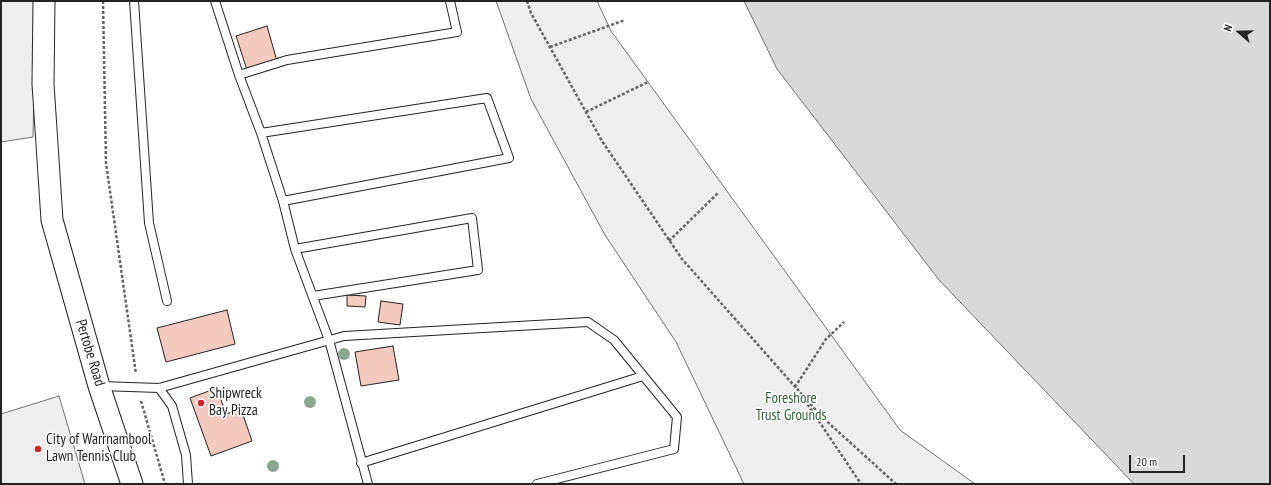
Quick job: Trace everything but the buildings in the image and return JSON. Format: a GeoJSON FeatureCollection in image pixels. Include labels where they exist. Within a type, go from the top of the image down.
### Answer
{"type":"FeatureCollection","features":[{"type":"Feature","properties":{"kind":"street","name":"Pertobe Road"},"geometry":{"type":"LineString","coordinates":[[44,1],[43,84],[52,220],[99,386],[132,484]]}},
{"type":"Feature","properties":{"kind":"street","name":"Pertobe Road"},"geometry":{"type":"LineString","coordinates":[[52,220],[55,1]]}},
{"type":"Feature","properties":{"kind":"lane"},"geometry":{"type":"LineString","coordinates":[[134,1],[149,223],[167,301]]}},
{"type":"Feature","properties":{"kind":"lane"},"geometry":{"type":"LineString","coordinates":[[215,1],[283,201],[295,249],[329,340],[361,463],[368,484]]}},
{"type":"Feature","properties":{"kind":"lane"},"geometry":{"type":"LineString","coordinates":[[239,75],[288,60],[458,32],[450,1]]}},
{"type":"Feature","properties":{"kind":"lane"},"geometry":{"type":"LineString","coordinates":[[261,133],[488,98],[509,158],[283,201]]}},
{"type":"Feature","properties":{"kind":"lane"},"geometry":{"type":"LineString","coordinates":[[295,249],[472,218],[478,270],[313,296]]}},
{"type":"Feature","properties":{"kind":"lane"},"geometry":{"type":"LineString","coordinates":[[99,386],[159,388],[344,336],[588,322],[614,340],[677,417],[674,449],[537,484]]}},
{"type":"Feature","properties":{"kind":"lane"},"geometry":{"type":"LineString","coordinates":[[361,463],[643,376]]}},
{"type":"Feature","properties":{"kind":"lane"},"geometry":{"type":"LineString","coordinates":[[159,388],[172,406],[186,456],[188,484]]}},
{"type":"Feature","properties":{"kind":"lane"},"geometry":{"type":"LineString","coordinates":[[570,476],[572,484]]}},
{"type":"Feature","properties":{"kind":"path"},"geometry":{"type":"LineString","coordinates":[[103,1],[106,164],[138,387],[165,484]]}},
{"type":"Feature","properties":{"kind":"path"},"geometry":{"type":"LineString","coordinates":[[527,1],[531,13],[602,141],[682,259],[822,417],[896,484]]}},
{"type":"Feature","properties":{"kind":"path"},"geometry":{"type":"LineString","coordinates":[[550,47],[625,20]]}},
{"type":"Feature","properties":{"kind":"path"},"geometry":{"type":"LineString","coordinates":[[586,112],[648,82]]}},
{"type":"Feature","properties":{"kind":"path"},"geometry":{"type":"LineString","coordinates":[[669,240],[718,193]]}},
{"type":"Feature","properties":{"kind":"path"},"geometry":{"type":"LineString","coordinates":[[795,386],[826,339],[844,322]]}},
{"type":"Feature","properties":{"kind":"path"},"geometry":{"type":"LineString","coordinates":[[795,386],[861,484]]}},
{"type":"Feature","properties":{"kind":"green space"},"geometry":{"type":"Polygon","coordinates":[[[1,1],[36,1],[33,137],[1,142],[1,1]]]}},
{"type":"Feature","properties":{"kind":"green space","name":"Foreshore Trust Grounds"},"geometry":{"type":"Polygon","coordinates":[[[496,1],[597,1],[611,31],[900,430],[975,484],[744,484],[676,342],[605,235],[531,99],[496,1]]]}},
{"type":"Feature","properties":{"kind":"green space","name":"City of Warrnambool Lawn Tennis Club"},"geometry":{"type":"Polygon","coordinates":[[[59,396],[85,484],[1,484],[1,414],[59,396]]]}},
{"type":"Feature","properties":{"kind":"shaded area"},"geometry":{"type":"Polygon","coordinates":[[[744,1],[1270,1],[1270,484],[1134,484],[939,280],[777,69],[744,1]]]}},
{"type":"Feature","properties":{"kind":"place","name":"Shipwreck Bay Pizza"},"geometry":{"type":"Point","coordinates":[201,403]}},
{"type":"Feature","properties":{"kind":"place","name":"City of Warrnambool Lawn Tennis Club"},"geometry":{"type":"Point","coordinates":[38,449]}}]}
